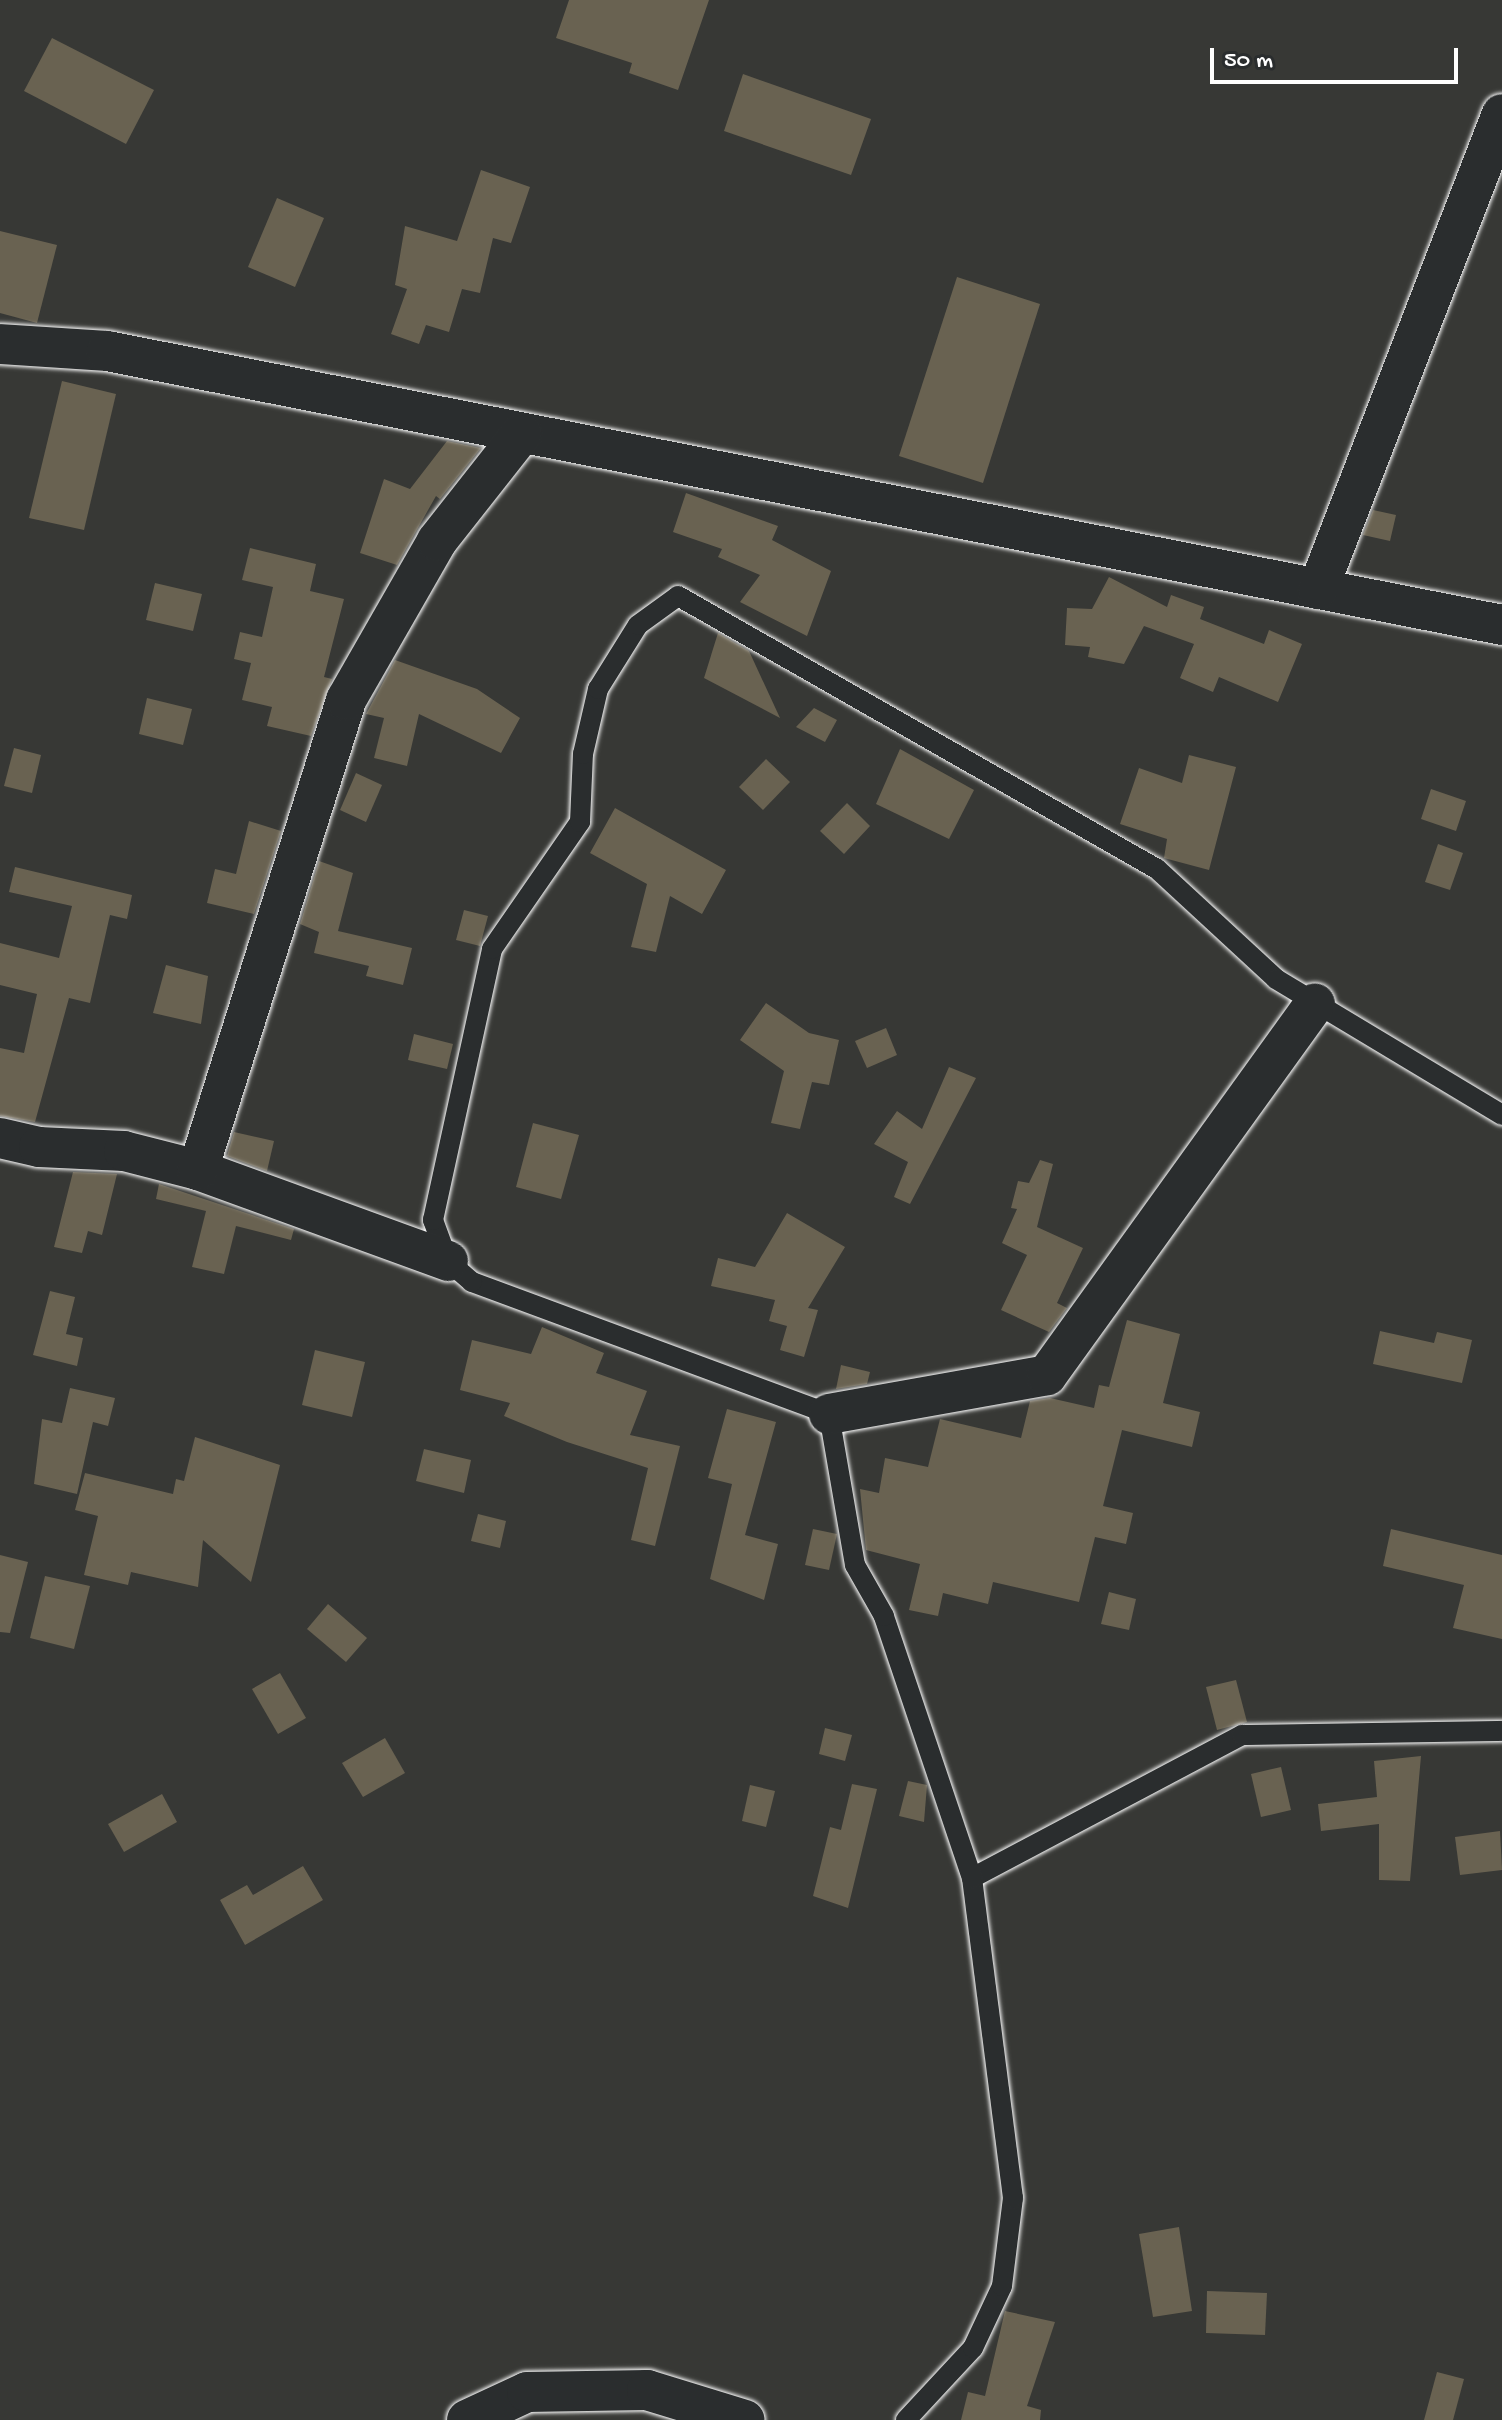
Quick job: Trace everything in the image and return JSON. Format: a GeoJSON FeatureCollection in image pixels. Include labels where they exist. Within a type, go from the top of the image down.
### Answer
{"type":"FeatureCollection","features":[{"type":"Feature","properties":{"kind":"street"},"geometry":{"type":"LineString","coordinates":[[1318,589],[1502,114]]}},
{"type":"Feature","properties":{"kind":"street"},"geometry":{"type":"LineString","coordinates":[[0,344],[107,351],[1502,625]]}},
{"type":"Feature","properties":{"kind":"street"},"geometry":{"type":"LineString","coordinates":[[198,1170],[346,700],[437,541],[522,433]]}},
{"type":"Feature","properties":{"kind":"street"},"geometry":{"type":"LineString","coordinates":[[829,1414],[1047,1375],[1315,1003]]}},
{"type":"Feature","properties":{"kind":"street"},"geometry":{"type":"LineString","coordinates":[[0,1138],[39,1147],[124,1151],[198,1170],[448,1261]]}},
{"type":"Feature","properties":{"kind":"street"},"geometry":{"type":"LineString","coordinates":[[467,2420],[527,2392],[647,2390],[745,2420]]}},
{"type":"Feature","properties":{"kind":"lane"},"geometry":{"type":"LineString","coordinates":[[906,2420],[973,2348],[1002,2286],[1013,2198],[972,1878],[884,1616],[855,1565],[829,1414],[472,1282],[448,1261],[433,1220],[492,949],[580,822],[583,754],[598,689],[638,625],[678,596],[1157,869],[1276,979],[1502,1115]]}},
{"type":"Feature","properties":{"kind":"lane"},"geometry":{"type":"LineString","coordinates":[[972,1878],[1242,1735],[1502,1731]]}},
{"type":"Feature","properties":{"kind":"building"},"geometry":{"type":"Polygon","coordinates":[[[569,0],[709,0],[678,90],[629,73],[632,63],[556,38],[569,0]]]}},
{"type":"Feature","properties":{"kind":"building"},"geometry":{"type":"Polygon","coordinates":[[[52,38],[154,90],[126,144],[24,91],[52,38]]]}},
{"type":"Feature","properties":{"kind":"building"},"geometry":{"type":"Polygon","coordinates":[[[743,74],[871,119],[851,175],[724,131],[743,74]]]}},
{"type":"Feature","properties":{"kind":"building"},"geometry":{"type":"Polygon","coordinates":[[[481,170],[530,187],[511,243],[493,238],[480,293],[462,289],[449,332],[426,325],[419,344],[391,334],[407,289],[395,285],[405,226],[457,241],[481,170]]]}},
{"type":"Feature","properties":{"kind":"building"},"geometry":{"type":"Polygon","coordinates":[[[277,198],[324,218],[295,287],[248,267],[277,198]]]}},
{"type":"Feature","properties":{"kind":"building"},"geometry":{"type":"Polygon","coordinates":[[[0,231],[57,245],[37,323],[0,313],[0,231]]]}},
{"type":"Feature","properties":{"kind":"building"},"geometry":{"type":"Polygon","coordinates":[[[957,277],[1040,304],[983,483],[899,456],[957,277]]]}},
{"type":"Feature","properties":{"kind":"building"},"geometry":{"type":"Polygon","coordinates":[[[62,381],[116,394],[84,530],[29,518],[62,381]]]}},
{"type":"Feature","properties":{"kind":"building"},"geometry":{"type":"Polygon","coordinates":[[[447,441],[481,448],[440,499],[436,496],[397,565],[360,553],[384,479],[410,489],[447,441]]]}},
{"type":"Feature","properties":{"kind":"building"},"geometry":{"type":"Polygon","coordinates":[[[686,493],[778,526],[772,540],[831,571],[807,636],[740,602],[760,575],[718,557],[722,549],[673,532],[686,493]]]}},
{"type":"Feature","properties":{"kind":"building"},"geometry":{"type":"Polygon","coordinates":[[[1373,510],[1396,515],[1390,541],[1363,535],[1373,510]]]}},
{"type":"Feature","properties":{"kind":"building"},"geometry":{"type":"Polygon","coordinates":[[[250,548],[316,564],[310,591],[344,599],[324,677],[332,679],[311,736],[267,726],[272,707],[242,700],[251,663],[234,659],[240,632],[262,637],[273,587],[242,580],[250,548]]]}},
{"type":"Feature","properties":{"kind":"building"},"geometry":{"type":"Polygon","coordinates":[[[1109,577],[1167,607],[1171,595],[1204,607],[1200,619],[1264,644],[1269,630],[1302,644],[1278,702],[1219,677],[1213,692],[1180,678],[1194,644],[1144,626],[1124,664],[1088,657],[1090,647],[1065,645],[1067,608],[1092,609],[1109,577]]]}},
{"type":"Feature","properties":{"kind":"building"},"geometry":{"type":"Polygon","coordinates":[[[155,583],[202,594],[193,631],[146,620],[155,583]]]}},
{"type":"Feature","properties":{"kind":"building"},"geometry":{"type":"Polygon","coordinates":[[[718,633],[749,651],[780,718],[704,678],[718,633]]]}},
{"type":"Feature","properties":{"kind":"building"},"geometry":{"type":"Polygon","coordinates":[[[395,660],[477,689],[520,718],[501,753],[419,714],[407,766],[374,758],[384,718],[366,714],[395,660]]]}},
{"type":"Feature","properties":{"kind":"building"},"geometry":{"type":"Polygon","coordinates":[[[147,698],[192,709],[183,745],[139,734],[147,698]]]}},
{"type":"Feature","properties":{"kind":"building"},"geometry":{"type":"Polygon","coordinates":[[[814,708],[837,720],[825,742],[796,727],[814,708]]]}},
{"type":"Feature","properties":{"kind":"building"},"geometry":{"type":"Polygon","coordinates":[[[14,748],[41,755],[32,793],[4,786],[14,748]]]}},
{"type":"Feature","properties":{"kind":"building"},"geometry":{"type":"Polygon","coordinates":[[[900,749],[974,790],[949,839],[876,804],[900,749]]]}},
{"type":"Feature","properties":{"kind":"building"},"geometry":{"type":"Polygon","coordinates":[[[1189,755],[1236,767],[1209,870],[1164,858],[1167,839],[1120,824],[1139,768],[1182,783],[1189,755]]]}},
{"type":"Feature","properties":{"kind":"building"},"geometry":{"type":"Polygon","coordinates":[[[766,759],[790,782],[763,810],[739,787],[766,759]]]}},
{"type":"Feature","properties":{"kind":"building"},"geometry":{"type":"Polygon","coordinates":[[[356,773],[382,785],[366,822],[340,810],[356,773]]]}},
{"type":"Feature","properties":{"kind":"building"},"geometry":{"type":"Polygon","coordinates":[[[1431,789],[1466,801],[1456,831],[1421,819],[1431,789]]]}},
{"type":"Feature","properties":{"kind":"building"},"geometry":{"type":"Polygon","coordinates":[[[847,803],[870,826],[844,854],[820,831],[847,803]]]}},
{"type":"Feature","properties":{"kind":"building"},"geometry":{"type":"Polygon","coordinates":[[[615,808],[726,870],[702,914],[670,896],[656,952],[631,947],[647,884],[590,853],[615,808]]]}},
{"type":"Feature","properties":{"kind":"building"},"geometry":{"type":"Polygon","coordinates":[[[249,821],[281,831],[254,914],[207,903],[215,869],[236,874],[249,821]]]}},
{"type":"Feature","properties":{"kind":"building"},"geometry":{"type":"Polygon","coordinates":[[[1438,844],[1463,853],[1450,890],[1425,882],[1438,844]]]}},
{"type":"Feature","properties":{"kind":"building"},"geometry":{"type":"Polygon","coordinates":[[[319,861],[353,873],[338,931],[412,948],[403,985],[366,976],[369,966],[314,953],[319,932],[300,924],[319,861]]]}},
{"type":"Feature","properties":{"kind":"building"},"geometry":{"type":"Polygon","coordinates":[[[15,867],[132,895],[127,919],[110,915],[90,1003],[69,998],[35,1122],[0,1116],[0,1048],[24,1053],[37,994],[0,985],[0,943],[59,958],[72,906],[9,892],[15,867]]]}},
{"type":"Feature","properties":{"kind":"building"},"geometry":{"type":"Polygon","coordinates":[[[464,910],[488,916],[480,946],[456,940],[464,910]]]}},
{"type":"Feature","properties":{"kind":"building"},"geometry":{"type":"Polygon","coordinates":[[[166,965],[208,976],[201,1024],[153,1013],[166,965]]]}},
{"type":"Feature","properties":{"kind":"building"},"geometry":{"type":"Polygon","coordinates":[[[766,1003],[809,1033],[839,1040],[829,1085],[812,1082],[800,1129],[771,1123],[784,1071],[740,1040],[766,1003]]]}},
{"type":"Feature","properties":{"kind":"building"},"geometry":{"type":"Polygon","coordinates":[[[886,1028],[897,1055],[867,1068],[855,1041],[886,1028]]]}},
{"type":"Feature","properties":{"kind":"building"},"geometry":{"type":"Polygon","coordinates":[[[414,1034],[453,1044],[447,1069],[408,1060],[414,1034]]]}},
{"type":"Feature","properties":{"kind":"building"},"geometry":{"type":"Polygon","coordinates":[[[949,1067],[976,1078],[910,1204],[894,1197],[908,1162],[874,1144],[897,1111],[922,1129],[949,1067]]]}},
{"type":"Feature","properties":{"kind":"building"},"geometry":{"type":"Polygon","coordinates":[[[533,1123],[579,1135],[561,1199],[516,1187],[533,1123]]]}},
{"type":"Feature","properties":{"kind":"building"},"geometry":{"type":"Polygon","coordinates":[[[234,1132],[274,1141],[267,1171],[227,1156],[234,1132]]]}},
{"type":"Feature","properties":{"kind":"building"},"geometry":{"type":"Polygon","coordinates":[[[1040,1160],[1053,1164],[1037,1227],[1083,1248],[1057,1303],[1067,1308],[1049,1332],[1001,1310],[1027,1255],[1002,1243],[1017,1209],[1011,1208],[1018,1181],[1029,1183],[1040,1160]]]}},
{"type":"Feature","properties":{"kind":"building"},"geometry":{"type":"Polygon","coordinates":[[[73,1172],[117,1174],[102,1235],[88,1231],[82,1253],[54,1247],[73,1172]]]}},
{"type":"Feature","properties":{"kind":"building"},"geometry":{"type":"Polygon","coordinates":[[[159,1184],[294,1229],[291,1240],[236,1226],[224,1274],[192,1267],[206,1211],[156,1199],[159,1184]]]}},
{"type":"Feature","properties":{"kind":"building"},"geometry":{"type":"Polygon","coordinates":[[[787,1213],[845,1247],[808,1308],[818,1310],[804,1357],[780,1350],[787,1326],[769,1321],[775,1300],[711,1286],[718,1258],[755,1267],[787,1213]]]}},
{"type":"Feature","properties":{"kind":"building"},"geometry":{"type":"Polygon","coordinates":[[[50,1291],[75,1297],[66,1334],[83,1338],[77,1366],[33,1355],[50,1291]]]}},
{"type":"Feature","properties":{"kind":"building"},"geometry":{"type":"Polygon","coordinates":[[[1127,1320],[1180,1334],[1163,1403],[1200,1412],[1192,1447],[1122,1430],[1103,1506],[1133,1513],[1126,1544],[1095,1537],[1079,1602],[993,1582],[988,1604],[943,1593],[938,1616],[909,1610],[920,1564],[866,1550],[860,1489],[879,1493],[885,1458],[928,1467],[940,1419],[1021,1438],[1030,1401],[1050,1398],[1094,1408],[1099,1385],[1109,1387],[1127,1320]]]}},
{"type":"Feature","properties":{"kind":"building"},"geometry":{"type":"Polygon","coordinates":[[[542,1327],[604,1353],[596,1373],[647,1391],[630,1435],[680,1446],[655,1546],[631,1540],[648,1468],[567,1442],[504,1416],[510,1403],[460,1390],[472,1340],[531,1354],[542,1327]]]}},
{"type":"Feature","properties":{"kind":"building"},"geometry":{"type":"Polygon","coordinates":[[[1380,1331],[1434,1343],[1437,1332],[1472,1340],[1462,1383],[1373,1364],[1380,1331]]]}},
{"type":"Feature","properties":{"kind":"building"},"geometry":{"type":"Polygon","coordinates":[[[315,1350],[365,1362],[352,1417],[302,1405],[315,1350]]]}},
{"type":"Feature","properties":{"kind":"building"},"geometry":{"type":"Polygon","coordinates":[[[841,1365],[870,1372],[867,1384],[836,1389],[841,1365]]]}},
{"type":"Feature","properties":{"kind":"building"},"geometry":{"type":"Polygon","coordinates":[[[70,1388],[115,1398],[108,1426],[93,1422],[77,1494],[34,1484],[42,1419],[62,1423],[70,1388]]]}},
{"type":"Feature","properties":{"kind":"building"},"geometry":{"type":"Polygon","coordinates":[[[727,1409],[776,1422],[745,1535],[778,1544],[764,1600],[710,1579],[732,1484],[708,1478],[727,1409]]]}},
{"type":"Feature","properties":{"kind":"building"},"geometry":{"type":"Polygon","coordinates":[[[195,1437],[280,1465],[251,1582],[203,1540],[198,1587],[131,1572],[128,1585],[84,1575],[98,1516],[75,1510],[85,1473],[173,1494],[176,1479],[184,1481],[195,1437]]]}},
{"type":"Feature","properties":{"kind":"building"},"geometry":{"type":"Polygon","coordinates":[[[424,1449],[471,1460],[464,1493],[416,1481],[424,1449]]]}},
{"type":"Feature","properties":{"kind":"building"},"geometry":{"type":"Polygon","coordinates":[[[478,1514],[506,1521],[500,1548],[471,1541],[478,1514]]]}},
{"type":"Feature","properties":{"kind":"building"},"geometry":{"type":"Polygon","coordinates":[[[813,1529],[837,1534],[829,1570],[805,1565],[813,1529]]]}},
{"type":"Feature","properties":{"kind":"building"},"geometry":{"type":"Polygon","coordinates":[[[1391,1529],[1502,1555],[1502,1639],[1453,1628],[1464,1585],[1383,1566],[1391,1529]]]}},
{"type":"Feature","properties":{"kind":"building"},"geometry":{"type":"Polygon","coordinates":[[[0,1555],[28,1562],[10,1633],[0,1632],[0,1555]]]}},
{"type":"Feature","properties":{"kind":"building"},"geometry":{"type":"Polygon","coordinates":[[[45,1576],[90,1586],[74,1649],[30,1638],[45,1576]]]}},
{"type":"Feature","properties":{"kind":"building"},"geometry":{"type":"Polygon","coordinates":[[[1109,1592],[1136,1599],[1129,1630],[1101,1624],[1109,1592]]]}},
{"type":"Feature","properties":{"kind":"building"},"geometry":{"type":"Polygon","coordinates":[[[328,1604],[367,1638],[346,1662],[307,1629],[328,1604]]]}},
{"type":"Feature","properties":{"kind":"building"},"geometry":{"type":"Polygon","coordinates":[[[280,1673],[306,1718],[278,1734],[252,1689],[280,1673]]]}},
{"type":"Feature","properties":{"kind":"building"},"geometry":{"type":"Polygon","coordinates":[[[1236,1680],[1247,1722],[1217,1730],[1206,1687],[1236,1680]]]}},
{"type":"Feature","properties":{"kind":"building"},"geometry":{"type":"Polygon","coordinates":[[[825,1728],[852,1735],[845,1761],[819,1754],[825,1728]]]}},
{"type":"Feature","properties":{"kind":"building"},"geometry":{"type":"Polygon","coordinates":[[[385,1738],[405,1773],[363,1797],[342,1763],[385,1738]]]}},
{"type":"Feature","properties":{"kind":"building"},"geometry":{"type":"Polygon","coordinates":[[[1421,1756],[1410,1881],[1379,1880],[1379,1824],[1321,1831],[1318,1804],[1377,1797],[1374,1761],[1421,1756]]]}},
{"type":"Feature","properties":{"kind":"building"},"geometry":{"type":"Polygon","coordinates":[[[1281,1767],[1291,1810],[1261,1817],[1251,1774],[1281,1767]]]}},
{"type":"Feature","properties":{"kind":"building"},"geometry":{"type":"Polygon","coordinates":[[[908,1781],[927,1785],[924,1822],[899,1816],[908,1781]]]}},
{"type":"Feature","properties":{"kind":"building"},"geometry":{"type":"Polygon","coordinates":[[[852,1784],[877,1789],[848,1908],[813,1896],[830,1827],[841,1830],[852,1784]]]}},
{"type":"Feature","properties":{"kind":"building"},"geometry":{"type":"Polygon","coordinates":[[[750,1785],[775,1791],[766,1827],[742,1821],[750,1785]]]}},
{"type":"Feature","properties":{"kind":"building"},"geometry":{"type":"Polygon","coordinates":[[[162,1794],[177,1822],[124,1852],[108,1824],[162,1794]]]}},
{"type":"Feature","properties":{"kind":"building"},"geometry":{"type":"Polygon","coordinates":[[[1500,1831],[1502,1870],[1460,1875],[1455,1837],[1500,1831]]]}},
{"type":"Feature","properties":{"kind":"building"},"geometry":{"type":"Polygon","coordinates":[[[303,1866],[323,1900],[245,1945],[220,1900],[247,1885],[253,1895],[303,1866]]]}},
{"type":"Feature","properties":{"kind":"building"},"geometry":{"type":"Polygon","coordinates":[[[1179,2227],[1192,2311],[1153,2317],[1139,2234],[1179,2227]]]}},
{"type":"Feature","properties":{"kind":"building"},"geometry":{"type":"Polygon","coordinates":[[[1207,2291],[1267,2293],[1265,2335],[1206,2333],[1207,2291]]]}},
{"type":"Feature","properties":{"kind":"building"},"geometry":{"type":"Polygon","coordinates":[[[1005,2311],[1055,2322],[1027,2406],[1041,2410],[1040,2420],[961,2420],[968,2392],[985,2396],[1005,2311]]]}},
{"type":"Feature","properties":{"kind":"building"},"geometry":{"type":"Polygon","coordinates":[[[1437,2372],[1464,2379],[1453,2420],[1424,2420],[1437,2372]]]}}]}
